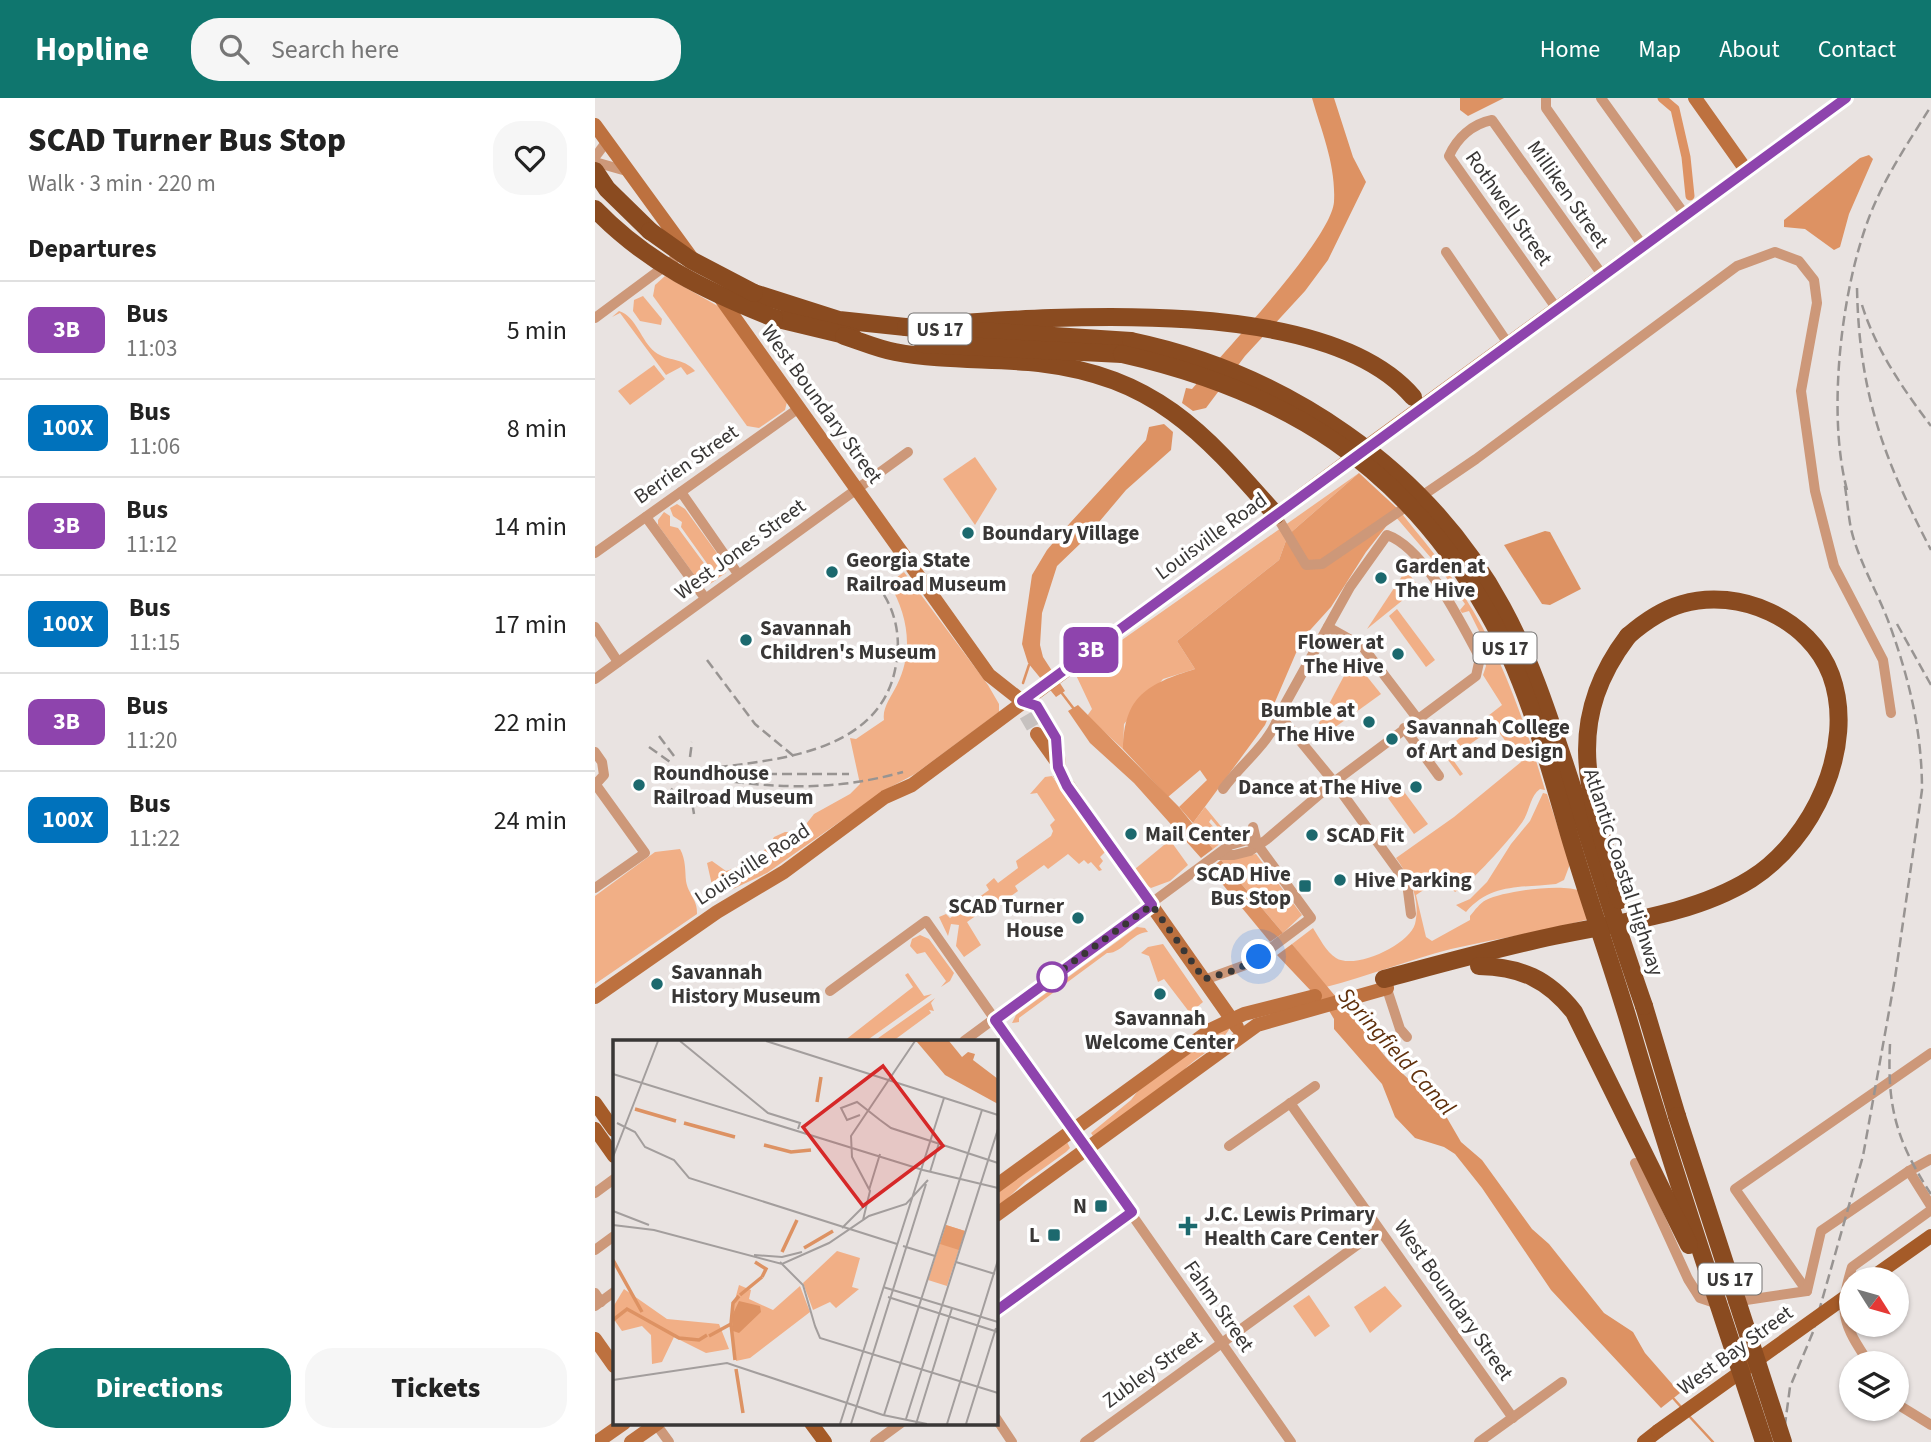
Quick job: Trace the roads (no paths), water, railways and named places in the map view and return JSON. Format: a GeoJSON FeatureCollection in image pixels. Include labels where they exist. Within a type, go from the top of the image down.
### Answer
{"type":"FeatureCollection","features":[{"type":"Feature","properties":{"kind":"highway","name":"Atlantic Coastal Highway"},"geometry":{"type":"LineString","coordinates":[[595,171],[620,204],[650,231],[691,260],[754,293],[839,320],[1185,352],[1261,383],[1322,416],[1398,477],[1445,527],[1501,604],[1537,682],[1783,1442]]}},
{"type":"Feature","properties":{"kind":"highway","name":"Atlantic Coastal Highway"},"geometry":{"type":"LineString","coordinates":[[595,209],[662,265],[705,290],[774,318],[882,343],[1127,347],[1164,364],[1255,394],[1346,450],[1375,471],[1403,500],[1434,536],[1489,614],[1518,677],[1547,758],[1764,1442]]}},
{"type":"Feature","properties":{"kind":"highway"},"geometry":{"type":"LineString","coordinates":[[906,327],[1016,319],[1147,318],[1237,325],[1347,351],[1380,366],[1413,397]]}},
{"type":"Feature","properties":{"kind":"highway"},"geometry":{"type":"LineString","coordinates":[[844,336],[894,352],[1041,363],[1102,377],[1141,392],[1176,412],[1201,432],[1232,463],[1276,515]]}},
{"type":"Feature","properties":{"kind":"highway"},"geometry":{"type":"LineString","coordinates":[[1378,985],[1531,941],[1705,902],[1755,877],[1782,852],[1811,814],[1830,771],[1838,721],[1831,676],[1809,641],[1779,617],[1762,608],[1717,599],[1690,602],[1663,611],[1628,636],[1609,662],[1597,688],[1585,740],[1595,804],[1644,1006]]}},
{"type":"Feature","properties":{"kind":"highway"},"geometry":{"type":"LineString","coordinates":[[1378,985],[1479,966],[1513,969],[1544,981],[1574,1012],[1677,1216],[1724,1317]]}},
{"type":"Feature","properties":{"kind":"main road"},"geometry":{"type":"LineString","coordinates":[[1696,98],[1746,170]]}},
{"type":"Feature","properties":{"kind":"main road","name":"Louisville Road"},"geometry":{"type":"LineString","coordinates":[[595,997],[717,912],[784,872],[885,797],[912,785],[1028,708],[1051,680],[1846,98]]}},
{"type":"Feature","properties":{"kind":"main road","name":"West Boundary Street"},"geometry":{"type":"LineString","coordinates":[[595,125],[989,675],[1028,708]]}},
{"type":"Feature","properties":{"kind":"main road"},"geometry":{"type":"LineString","coordinates":[[1043,730],[1067,786],[1242,1034]]}},
{"type":"Feature","properties":{"kind":"main road"},"geometry":{"type":"LineString","coordinates":[[1206,984],[1214,1015],[1212,1028]]}},
{"type":"Feature","properties":{"kind":"main road"},"geometry":{"type":"LineString","coordinates":[[997,1185],[1212,1028],[1231,1020],[1378,985]]}},
{"type":"Feature","properties":{"kind":"main road"},"geometry":{"type":"LineString","coordinates":[[997,1214],[1242,1034],[1303,1004]]}},
{"type":"Feature","properties":{"kind":"main road"},"geometry":{"type":"LineString","coordinates":[[595,1103],[613,1129]]}},
{"type":"Feature","properties":{"kind":"main road"},"geometry":{"type":"LineString","coordinates":[[601,1135],[613,1154]]}},
{"type":"Feature","properties":{"kind":"main road"},"geometry":{"type":"LineString","coordinates":[[1887,1267],[1931,1236]]}},
{"type":"Feature","properties":{"kind":"main road","name":"West Bay Street"},"geometry":{"type":"LineString","coordinates":[[1644,1442],[1839,1302]]}},
{"type":"Feature","properties":{"kind":"main road"},"geometry":{"type":"LineString","coordinates":[[595,1339],[613,1365]]}},
{"type":"Feature","properties":{"kind":"main road"},"geometry":{"type":"LineString","coordinates":[[597,1442],[623,1424]]}},
{"type":"Feature","properties":{"kind":"main road"},"geometry":{"type":"LineString","coordinates":[[631,1442],[655,1424]]}},
{"type":"Feature","properties":{"kind":"main road"},"geometry":{"type":"LineString","coordinates":[[812,1424],[825,1442]]}},
{"type":"Feature","properties":{"kind":"street"},"geometry":{"type":"LineString","coordinates":[[1601,98],[1685,215]]}},
{"type":"Feature","properties":{"kind":"street"},"geometry":{"type":"LineString","coordinates":[[1546,103],[1643,246]]}},
{"type":"Feature","properties":{"kind":"street","name":"Rothwell Street"},"geometry":{"type":"LineString","coordinates":[[1501,133],[1492,120],[1480,122],[1454,144],[1449,156],[1557,309]]}},
{"type":"Feature","properties":{"kind":"street","name":"Milliken Street"},"geometry":{"type":"LineString","coordinates":[[1501,133],[1603,276]]}},
{"type":"Feature","properties":{"kind":"street"},"geometry":{"type":"LineString","coordinates":[[607,141],[595,159],[631,172]]}},
{"type":"Feature","properties":{"kind":"street"},"geometry":{"type":"LineString","coordinates":[[595,318],[687,250]]}},
{"type":"Feature","properties":{"kind":"street"},"geometry":{"type":"LineString","coordinates":[[1446,252],[1509,345]]}},
{"type":"Feature","properties":{"kind":"street"},"geometry":{"type":"LineString","coordinates":[[1276,515],[1305,565],[1322,564],[1476,459],[1737,266],[1776,252],[1799,261],[1814,280],[1817,303],[1801,391],[1815,491],[1834,566],[1883,660],[1891,713]]}},
{"type":"Feature","properties":{"kind":"street","name":"Berrien Street"},"geometry":{"type":"LineString","coordinates":[[595,553],[799,408]]}},
{"type":"Feature","properties":{"kind":"street","name":"West Jones Street"},"geometry":{"type":"LineString","coordinates":[[595,679],[908,452]]}},
{"type":"Feature","properties":{"kind":"street"},"geometry":{"type":"LineString","coordinates":[[681,492],[739,574]]}},
{"type":"Feature","properties":{"kind":"street"},"geometry":{"type":"LineString","coordinates":[[646,517],[705,598]]}},
{"type":"Feature","properties":{"kind":"street"},"geometry":{"type":"LineString","coordinates":[[965,1040],[1218,855],[1234,855],[1250,850],[1271,836],[1334,782],[1476,676],[1481,663],[1452,607],[1404,544],[1387,535],[1350,587],[1279,715],[1275,729],[1223,789]]}},
{"type":"Feature","properties":{"kind":"street"},"geometry":{"type":"LineString","coordinates":[[595,626],[618,662]]}},
{"type":"Feature","properties":{"kind":"street"},"geometry":{"type":"LineString","coordinates":[[1328,627],[1366,643],[1417,718]]}},
{"type":"Feature","properties":{"kind":"street"},"geometry":{"type":"LineString","coordinates":[[1279,715],[1334,782],[1407,883],[1411,914]]}},
{"type":"Feature","properties":{"kind":"street"},"geometry":{"type":"LineString","coordinates":[[1404,729],[1439,776]]}},
{"type":"Feature","properties":{"kind":"street"},"geometry":{"type":"LineString","coordinates":[[595,752],[602,761],[604,775],[596,785],[645,853],[595,888]]}},
{"type":"Feature","properties":{"kind":"street"},"geometry":{"type":"LineString","coordinates":[[1206,984],[1244,966],[1311,918],[1257,844],[1253,827]]}},
{"type":"Feature","properties":{"kind":"street","name":"Fahm Street"},"geometry":{"type":"LineString","coordinates":[[830,991],[926,921],[1291,1442]]}},
{"type":"Feature","properties":{"kind":"street"},"geometry":{"type":"LineString","coordinates":[[1378,985],[1406,1037]]}},
{"type":"Feature","properties":{"kind":"street"},"geometry":{"type":"LineString","coordinates":[[1807,1290],[1735,1189],[1931,1053]]}},
{"type":"Feature","properties":{"kind":"street"},"geometry":{"type":"LineString","coordinates":[[1229,1146],[1315,1086]]}},
{"type":"Feature","properties":{"kind":"street","name":"West Boundary Street"},"geometry":{"type":"LineString","coordinates":[[1290,1103],[1513,1418]]}},
{"type":"Feature","properties":{"kind":"street"},"geometry":{"type":"LineString","coordinates":[[1807,1290],[1821,1231],[1931,1159]]}},
{"type":"Feature","properties":{"kind":"street"},"geometry":{"type":"LineString","coordinates":[[1635,1163],[1688,1279],[1700,1298],[1714,1305],[1807,1290]]}},
{"type":"Feature","properties":{"kind":"street"},"geometry":{"type":"LineString","coordinates":[[1862,1351],[1846,1328],[1843,1313],[1851,1267],[1931,1208],[1909,1171]]}},
{"type":"Feature","properties":{"kind":"street"},"geometry":{"type":"LineString","coordinates":[[595,1193],[613,1180]]}},
{"type":"Feature","properties":{"kind":"street"},"geometry":{"type":"LineString","coordinates":[[997,1310],[1132,1212]]}},
{"type":"Feature","properties":{"kind":"street","name":"Zubley Street"},"geometry":{"type":"LineString","coordinates":[[1085,1442],[1378,1230]]}},
{"type":"Feature","properties":{"kind":"street"},"geometry":{"type":"LineString","coordinates":[[595,1250],[613,1237]]}},
{"type":"Feature","properties":{"kind":"street"},"geometry":{"type":"LineString","coordinates":[[1479,1442],[1562,1382]]}},
{"type":"Feature","properties":{"kind":"street"},"geometry":{"type":"LineString","coordinates":[[1909,1411],[1931,1425]]}},
{"type":"Feature","properties":{"kind":"street"},"geometry":{"type":"LineString","coordinates":[[997,1420],[1012,1442]]}},
{"type":"Feature","properties":{"kind":"street"},"geometry":{"type":"LineString","coordinates":[[657,1424],[669,1442]]}},
{"type":"Feature","properties":{"kind":"street"},"geometry":{"type":"LineString","coordinates":[[875,1442],[900,1424]]}},
{"type":"Feature","properties":{"kind":"waterway"},"geometry":{"type":"LineString","coordinates":[[1662,98],[1675,109],[1686,157],[1690,196]]}},
{"type":"Feature","properties":{"kind":"waterway"},"geometry":{"type":"LineString","coordinates":[[1023,683],[1029,665]]}},
{"type":"Feature","properties":{"kind":"waterway","name":"Springfield Canal"},"geometry":{"type":"LineString","coordinates":[[1061,692],[1074,709]]}},
{"type":"Feature","properties":{"kind":"waterway","name":"Springfield Canal"},"geometry":{"type":"LineString","coordinates":[[1673,1398],[1682,1408]]}},
{"type":"Feature","properties":{"kind":"waterway","name":"Springfield Canal"},"geometry":{"type":"LineString","coordinates":[[1689,1416],[1713,1442]]}},
{"type":"Feature","properties":{"kind":"tunnel"},"geometry":{"type":"LineString","coordinates":[[1026,715],[1037,734]]}},
{"type":"Feature","properties":{"kind":"railway"},"geometry":{"type":"LineString","coordinates":[[1847,490],[1841,458],[1838,384],[1846,305],[1854,268],[1863,233],[1881,190],[1931,106]]}},
{"type":"Feature","properties":{"kind":"railway"},"geometry":{"type":"LineString","coordinates":[[1857,288],[1863,360],[1877,424],[1899,485],[1931,550]]}},
{"type":"Feature","properties":{"kind":"railway"},"geometry":{"type":"LineString","coordinates":[[1862,305],[1891,368],[1931,426]]}},
{"type":"Feature","properties":{"kind":"railway"},"geometry":{"type":"LineString","coordinates":[[1785,1442],[1790,1387],[1813,1332],[1863,1156],[1895,978],[1922,790],[1917,726],[1903,664],[1889,623],[1854,541],[1844,481]]}},
{"type":"Feature","properties":{"kind":"railway"},"geometry":{"type":"LineString","coordinates":[[703,769],[792,756],[847,735],[870,718],[886,695],[897,655],[893,616],[880,589]]}},
{"type":"Feature","properties":{"kind":"railway"},"geometry":{"type":"LineString","coordinates":[[1897,624],[1931,685]]}},
{"type":"Feature","properties":{"kind":"railway"},"geometry":{"type":"LineString","coordinates":[[707,660],[755,724],[796,758]]}},
{"type":"Feature","properties":{"kind":"railway"},"geometry":{"type":"LineString","coordinates":[[659,736],[677,760]]}},
{"type":"Feature","properties":{"kind":"railway"},"geometry":{"type":"LineString","coordinates":[[690,757],[692,742]]}},
{"type":"Feature","properties":{"kind":"railway"},"geometry":{"type":"LineString","coordinates":[[649,747],[673,764]]}},
{"type":"Feature","properties":{"kind":"railway"},"geometry":{"type":"LineString","coordinates":[[704,778],[803,786],[852,783],[903,772]]}},
{"type":"Feature","properties":{"kind":"railway"},"geometry":{"type":"LineString","coordinates":[[737,774],[849,774]]}},
{"type":"Feature","properties":{"kind":"railway"},"geometry":{"type":"LineString","coordinates":[[657,779],[671,777]]}},
{"type":"Feature","properties":{"kind":"railway"},"geometry":{"type":"LineString","coordinates":[[666,796],[675,786]]}},
{"type":"Feature","properties":{"kind":"railway"},"geometry":{"type":"LineString","coordinates":[[678,803],[682,790]]}},
{"type":"Feature","properties":{"kind":"railway"},"geometry":{"type":"LineString","coordinates":[[690,790],[694,814]]}},
{"type":"Feature","properties":{"kind":"railway"},"geometry":{"type":"LineString","coordinates":[[1890,1044],[1890,1086],[1896,1122],[1909,1157],[1931,1194]]}},
{"type":"Feature","properties":{"kind":"place","name":"Boundary Village"},"geometry":{"type":"Point","coordinates":[968,533]}},
{"type":"Feature","properties":{"kind":"place","name":"Georgia State Railroad Museum"},"geometry":{"type":"Point","coordinates":[832,572]}},
{"type":"Feature","properties":{"kind":"place","name":"Garden at The Hive"},"geometry":{"type":"Point","coordinates":[1381,578]}},
{"type":"Feature","properties":{"kind":"place","name":"Savannah Children's Museum"},"geometry":{"type":"Point","coordinates":[746,640]}},
{"type":"Feature","properties":{"kind":"place","name":"Flower at The Hive"},"geometry":{"type":"Point","coordinates":[1398,654]}},
{"type":"Feature","properties":{"kind":"place","name":"Bumble at The Hive"},"geometry":{"type":"Point","coordinates":[1369,722]}},
{"type":"Feature","properties":{"kind":"place","name":"Savannah College of Art and Design"},"geometry":{"type":"Point","coordinates":[1392,739]}},
{"type":"Feature","properties":{"kind":"place","name":"Roundhouse Railroad Museum"},"geometry":{"type":"Point","coordinates":[639,785]}},
{"type":"Feature","properties":{"kind":"place","name":"Dance at The Hive"},"geometry":{"type":"Point","coordinates":[1416,787]}},
{"type":"Feature","properties":{"kind":"place","name":"Mail Center"},"geometry":{"type":"Point","coordinates":[1131,834]}},
{"type":"Feature","properties":{"kind":"place","name":"SCAD Fit"},"geometry":{"type":"Point","coordinates":[1312,835]}},
{"type":"Feature","properties":{"kind":"place","name":"Hive Parking"},"geometry":{"type":"Point","coordinates":[1340,880]}},
{"type":"Feature","properties":{"kind":"place","name":"SCAD Hive Bus Stop"},"geometry":{"type":"Point","coordinates":[1305,886]}},
{"type":"Feature","properties":{"kind":"place","name":"SCAD Turner House"},"geometry":{"type":"Point","coordinates":[1078,918]}},
{"type":"Feature","properties":{"kind":"place","name":"Savannah History Museum"},"geometry":{"type":"Point","coordinates":[657,984]}},
{"type":"Feature","properties":{"kind":"place","name":"Savannah Welcome Center"},"geometry":{"type":"Point","coordinates":[1160,994]}},
{"type":"Feature","properties":{"kind":"place","name":"N"},"geometry":{"type":"Point","coordinates":[1101,1206]}},
{"type":"Feature","properties":{"kind":"place","name":"J.C. Lewis Primary Health Care Center"},"geometry":{"type":"Point","coordinates":[1188,1226]}},
{"type":"Feature","properties":{"kind":"place","name":"L"},"geometry":{"type":"Point","coordinates":[1054,1235]}}]}
